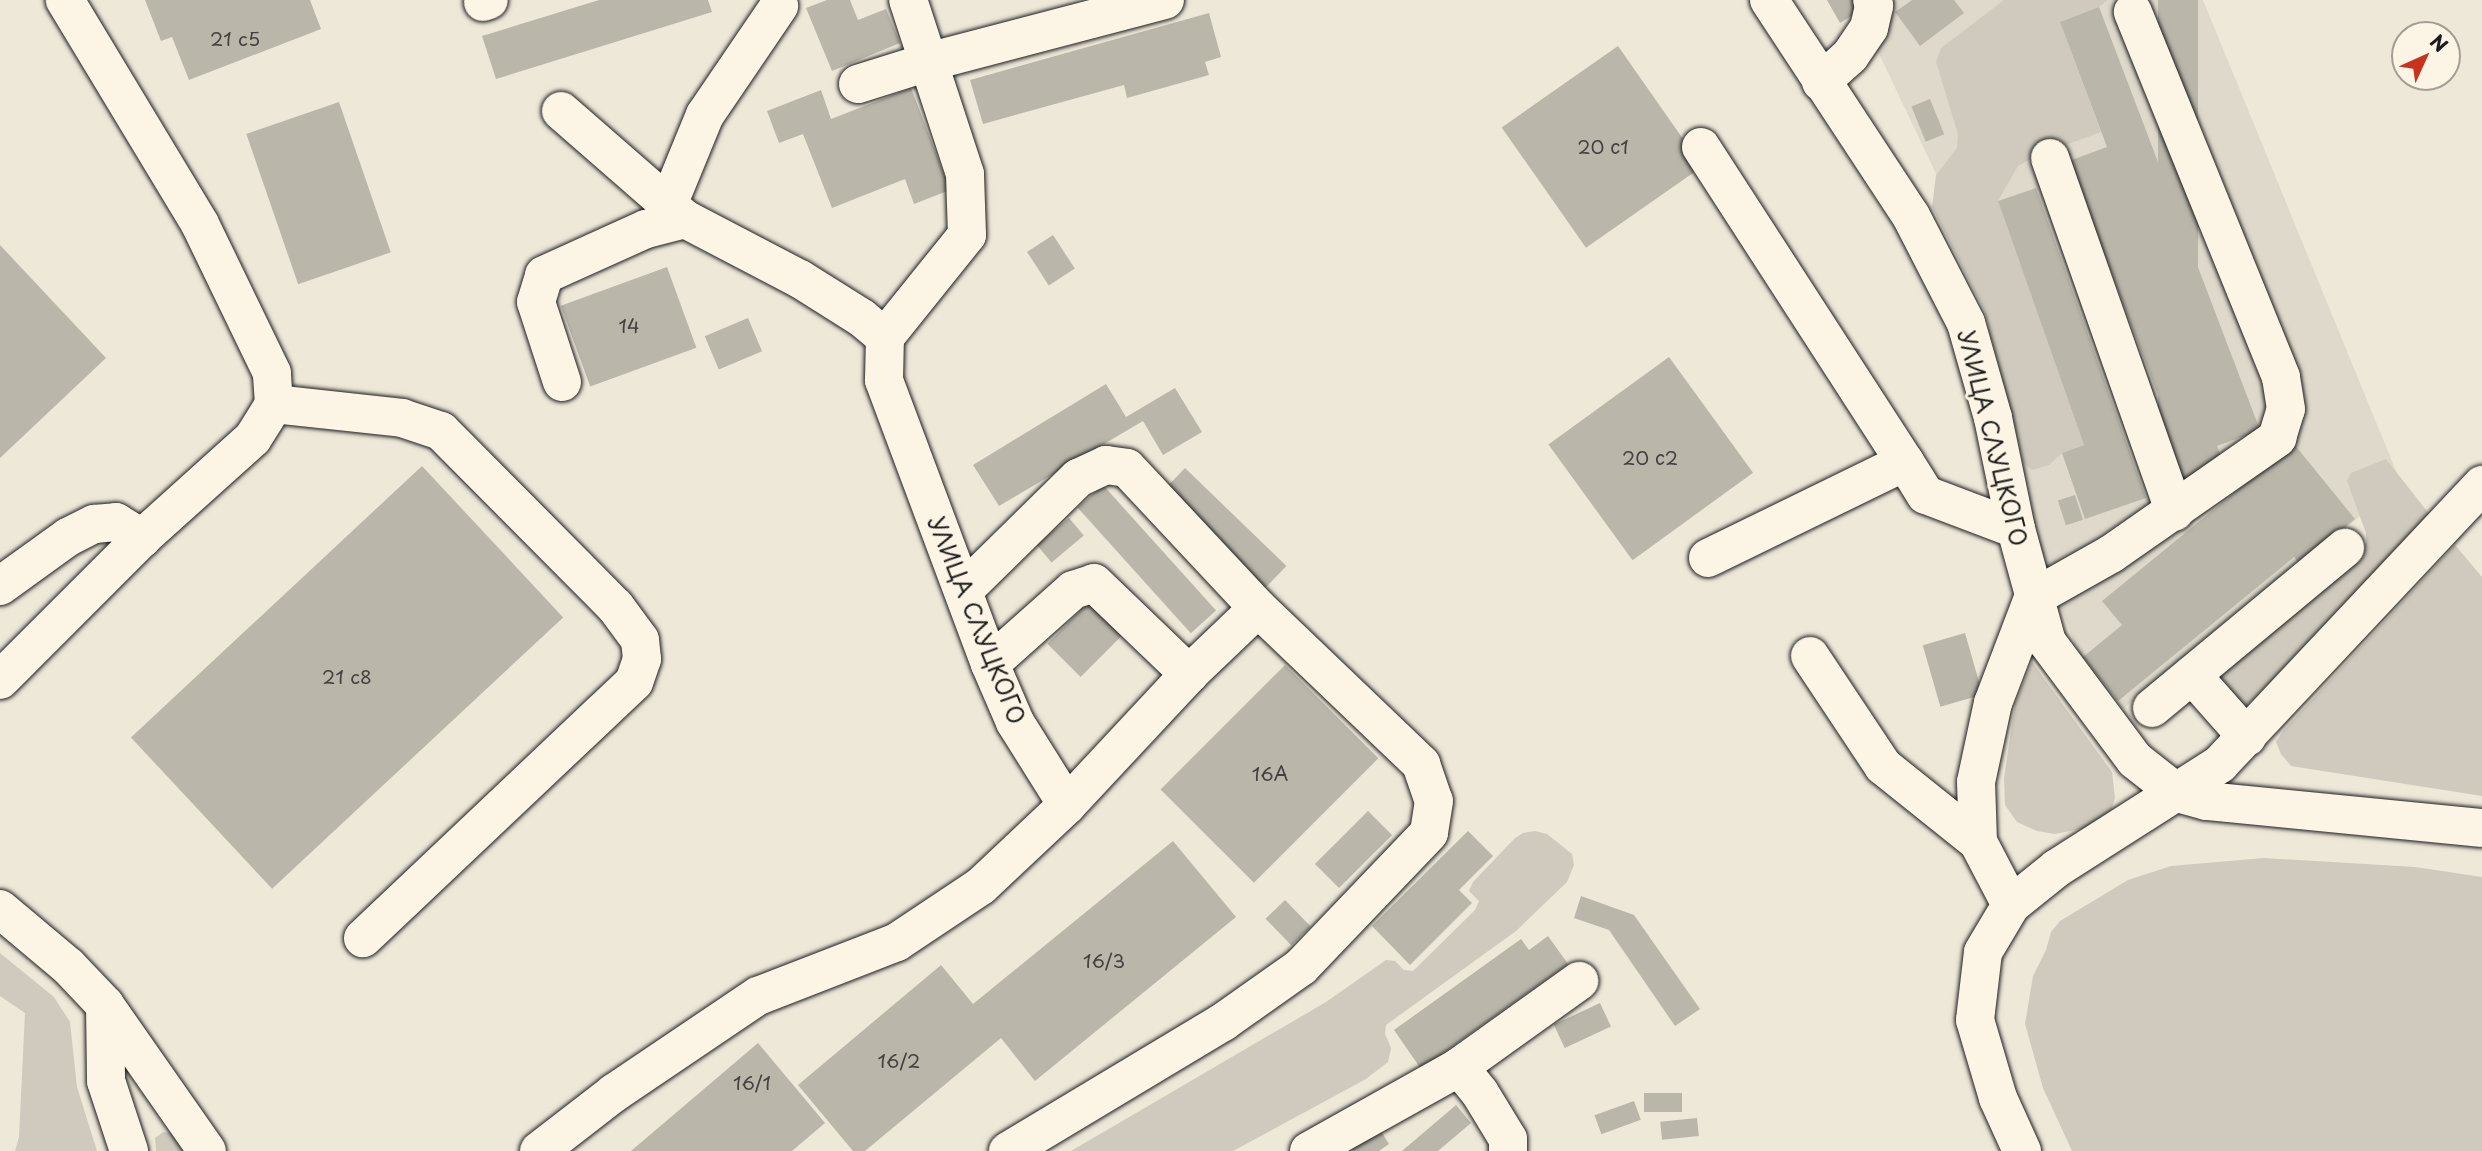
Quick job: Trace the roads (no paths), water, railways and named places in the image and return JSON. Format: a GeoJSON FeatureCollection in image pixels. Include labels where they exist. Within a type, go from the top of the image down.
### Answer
{"type":"FeatureCollection","features":[{"type":"Feature","properties":{"kind":"street"},"geometry":{"type":"LineString","coordinates":[[0,680],[142,538],[253,438],[274,404],[272,373],[200,224],[65,0]]}},
{"type":"Feature","properties":{"kind":"street"},"geometry":{"type":"LineString","coordinates":[[561,111],[676,212],[800,279],[862,318],[885,337],[967,235],[965,174],[908,0]]}},
{"type":"Feature","properties":{"kind":"street"},"geometry":{"type":"LineString","coordinates":[[858,84],[1108,8],[1165,0]]}},
{"type":"Feature","properties":{"kind":"street","name":"УЛИЦА СЛУЦКОГО"},"geometry":{"type":"LineString","coordinates":[[1769,0],[1911,216],[1966,323],[1993,418],[2016,529],[2047,642],[2136,760],[2177,793]]}},
{"type":"Feature","properties":{"kind":"street"},"geometry":{"type":"LineString","coordinates":[[1821,82],[1850,56],[1869,28],[1874,6],[1872,0]]}},
{"type":"Feature","properties":{"kind":"street"},"geometry":{"type":"LineString","coordinates":[[562,382],[536,302],[544,275],[646,229],[676,212],[705,115],[774,2]]}},
{"type":"Feature","properties":{"kind":"street"},"geometry":{"type":"LineString","coordinates":[[2011,905],[1978,842],[1976,782],[1993,703],[2033,598],[2067,582],[2175,512],[2277,438],[2286,409],[2281,377],[2133,12]]}},
{"type":"Feature","properties":{"kind":"street"},"geometry":{"type":"LineString","coordinates":[[1700,147],[1926,495],[2016,529]]}},
{"type":"Feature","properties":{"kind":"street"},"geometry":{"type":"LineString","coordinates":[[2050,158],[2175,512]]}},
{"type":"Feature","properties":{"kind":"street","name":"УЛИЦА СЛУЦКОГО"},"geometry":{"type":"LineString","coordinates":[[885,337],[884,380],[990,664],[1015,722],[1067,805]]}},
{"type":"Feature","properties":{"kind":"street"},"geometry":{"type":"LineString","coordinates":[[274,404],[402,418],[441,431],[615,606],[640,640],[642,659],[634,682],[363,938]]}},
{"type":"Feature","properties":{"kind":"street"},"geometry":{"type":"LineString","coordinates":[[1709,558],[1905,462]]}},
{"type":"Feature","properties":{"kind":"street"},"geometry":{"type":"LineString","coordinates":[[964,590],[1078,478],[1106,465],[1127,468],[1258,608],[1421,764],[1434,801],[1429,832],[1301,967],[1223,1022],[1008,1151]]}},
{"type":"Feature","properties":{"kind":"street"},"geometry":{"type":"LineString","coordinates":[[2021,1151],[1998,1098],[1975,1020],[1983,952],[2011,905],[2057,868],[2220,764],[2482,485]]}},
{"type":"Feature","properties":{"kind":"street"},"geometry":{"type":"LineString","coordinates":[[0,586],[68,537],[94,524],[116,522],[142,538]]}},
{"type":"Feature","properties":{"kind":"street"},"geometry":{"type":"LineString","coordinates":[[2152,708],[2345,548]]}},
{"type":"Feature","properties":{"kind":"street"},"geometry":{"type":"LineString","coordinates":[[990,664],[1073,590],[1094,583],[1189,674]]}},
{"type":"Feature","properties":{"kind":"street"},"geometry":{"type":"LineString","coordinates":[[539,1151],[614,1093],[758,996],[897,942],[981,886],[1067,805],[1189,674],[1258,608]]}},
{"type":"Feature","properties":{"kind":"street"},"geometry":{"type":"LineString","coordinates":[[1810,656],[1883,766],[1925,803],[1978,842]]}},
{"type":"Feature","properties":{"kind":"street"},"geometry":{"type":"LineString","coordinates":[[2192,675],[2247,737]]}},
{"type":"Feature","properties":{"kind":"street"},"geometry":{"type":"LineString","coordinates":[[2177,793],[2207,801],[2482,828]]}},
{"type":"Feature","properties":{"kind":"street"},"geometry":{"type":"LineString","coordinates":[[0,909],[68,966],[105,1005],[207,1151]]}},
{"type":"Feature","properties":{"kind":"street"},"geometry":{"type":"LineString","coordinates":[[1309,1151],[1459,1067],[1579,981]]}},
{"type":"Feature","properties":{"kind":"street"},"geometry":{"type":"LineString","coordinates":[[105,1005],[106,1081],[129,1151]]}},
{"type":"Feature","properties":{"kind":"street"},"geometry":{"type":"LineString","coordinates":[[1459,1067],[1480,1093],[1508,1139],[1508,1151]]}}]}
